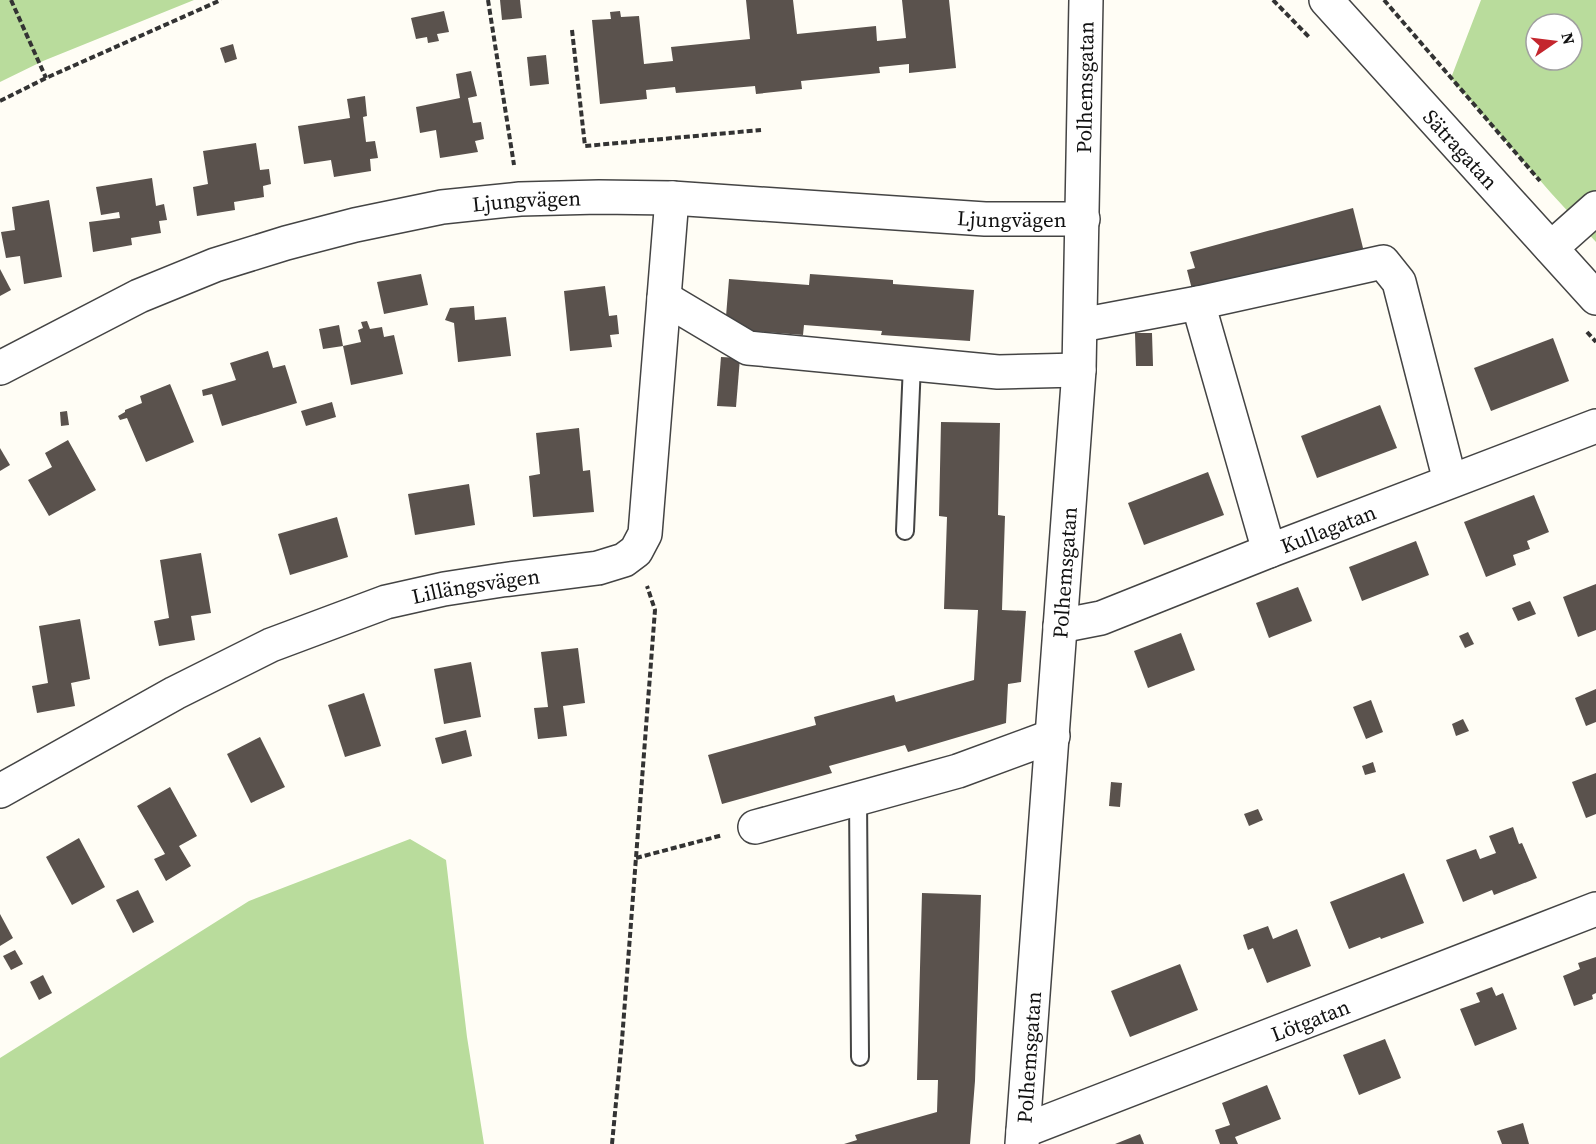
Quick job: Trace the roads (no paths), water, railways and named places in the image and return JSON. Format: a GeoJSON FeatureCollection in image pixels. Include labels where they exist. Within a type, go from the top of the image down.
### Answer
{"type":"FeatureCollection","features":[{"type":"Feature","properties":{"kind":"street","name":"Polhemsgatan"},"geometry":{"type":"LineString","coordinates":[[1022,1137],[1079,370],[1086,0]]}},
{"type":"Feature","properties":{"kind":"street","name":"Sätragatan"},"geometry":{"type":"LineString","coordinates":[[1326,0],[1596,298]]}},
{"type":"Feature","properties":{"kind":"street","name":"Ljungvägen"},"geometry":{"type":"LineString","coordinates":[[0,368],[139,296],[215,265],[355,225],[442,207],[520,199],[672,198],[985,219],[1083,219]]}},
{"type":"Feature","properties":{"kind":"street"},"geometry":{"type":"LineString","coordinates":[[672,198],[664,298],[748,348],[998,372],[1079,370]]}},
{"type":"Feature","properties":{"kind":"street"},"geometry":{"type":"LineString","coordinates":[[1551,248],[1596,208]]}},
{"type":"Feature","properties":{"kind":"street"},"geometry":{"type":"LineString","coordinates":[[1081,324],[1198,303],[1383,262],[1399,282],[1450,481]]}},
{"type":"Feature","properties":{"kind":"street","name":"Lillängsvägen"},"geometry":{"type":"LineString","coordinates":[[0,790],[175,693],[271,645],[320,626],[386,602],[444,589],[598,568],[624,560],[636,551],[645,534],[664,298]]}},
{"type":"Feature","properties":{"kind":"street"},"geometry":{"type":"LineString","coordinates":[[1198,303],[1269,551]]}},
{"type":"Feature","properties":{"kind":"street","name":"Kullagatan"},"geometry":{"type":"LineString","coordinates":[[1060,626],[1101,618],[1596,426]]}},
{"type":"Feature","properties":{"kind":"street"},"geometry":{"type":"LineString","coordinates":[[755,826],[958,771],[1053,736]]}},
{"type":"Feature","properties":{"kind":"street","name":"Lötgatan"},"geometry":{"type":"LineString","coordinates":[[1022,1137],[1596,909]]}},
{"type":"Feature","properties":{"kind":"lane"},"geometry":{"type":"LineString","coordinates":[[905,531],[912,364]]}},
{"type":"Feature","properties":{"kind":"lane"},"geometry":{"type":"LineString","coordinates":[[858,798],[860,1057]]}}]}
